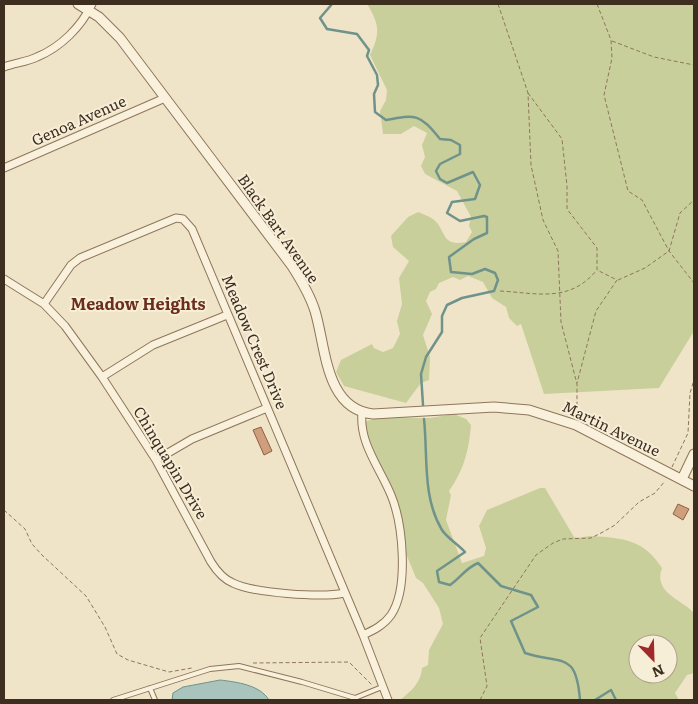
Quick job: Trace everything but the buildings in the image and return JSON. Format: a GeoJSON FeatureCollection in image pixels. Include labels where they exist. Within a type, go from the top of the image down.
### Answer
{"type":"FeatureCollection","features":[{"type":"Feature","properties":{"kind":"street","name":"Black Bart Avenue"},"geometry":{"type":"LineString","coordinates":[[78,4],[91,7],[120,38],[300,279],[315,310],[327,363],[337,391],[350,406],[362,413]]}},
{"type":"Feature","properties":{"kind":"street"},"geometry":{"type":"LineString","coordinates":[[5,66],[38,57],[59,44],[77,27],[91,7]]}},
{"type":"Feature","properties":{"kind":"street","name":"Genoa Avenue"},"geometry":{"type":"LineString","coordinates":[[4,168],[165,98]]}},
{"type":"Feature","properties":{"kind":"street","name":"Meadow Crest Drive"},"geometry":{"type":"LineString","coordinates":[[44,304],[71,265],[80,258],[176,218],[182,219],[192,229],[226,314],[363,635],[379,688],[388,700]]}},
{"type":"Feature","properties":{"kind":"street","name":"Chinquapin Drive"},"geometry":{"type":"LineString","coordinates":[[4,279],[44,304],[65,326],[102,377],[156,460],[210,562],[222,575],[231,582],[244,587],[314,595],[344,593]]}},
{"type":"Feature","properties":{"kind":"street"},"geometry":{"type":"LineString","coordinates":[[102,377],[153,345],[226,314]]}},
{"type":"Feature","properties":{"kind":"street"},"geometry":{"type":"LineString","coordinates":[[156,460],[192,439],[267,408]]}},
{"type":"Feature","properties":{"kind":"street","name":"Martin Avenue"},"geometry":{"type":"LineString","coordinates":[[362,413],[512,408],[545,414],[576,425],[694,486]]}},
{"type":"Feature","properties":{"kind":"street"},"geometry":{"type":"LineString","coordinates":[[362,413],[361,423],[365,440],[395,507],[400,533],[401,580],[398,599],[390,616],[377,628],[363,635]]}},
{"type":"Feature","properties":{"kind":"street"},"geometry":{"type":"LineString","coordinates":[[682,479],[694,454]]}},
{"type":"Feature","properties":{"kind":"lane"},"geometry":{"type":"LineString","coordinates":[[113,700],[210,669],[239,666],[355,698],[379,688]]}},
{"type":"Feature","properties":{"kind":"lane"},"geometry":{"type":"LineString","coordinates":[[150,688],[155,700]]}},
{"type":"Feature","properties":{"kind":"lane"},"geometry":{"type":"LineString","coordinates":[[131,693],[134,700]]}},
{"type":"Feature","properties":{"kind":"path"},"geometry":{"type":"LineString","coordinates":[[498,4],[528,93],[532,165],[543,220],[558,252],[561,322],[577,384],[579,403],[576,425]]}},
{"type":"Feature","properties":{"kind":"path"},"geometry":{"type":"LineString","coordinates":[[596,4],[611,40],[612,58],[604,95],[628,191],[642,200],[669,251],[694,283]]}},
{"type":"Feature","properties":{"kind":"path"},"geometry":{"type":"LineString","coordinates":[[611,40],[654,57],[694,65]]}},
{"type":"Feature","properties":{"kind":"path"},"geometry":{"type":"LineString","coordinates":[[500,291],[559,295],[585,284],[597,270],[597,248],[567,209],[567,186],[562,139],[528,93]]}},
{"type":"Feature","properties":{"kind":"path"},"geometry":{"type":"LineString","coordinates":[[577,384],[596,311],[617,280],[645,268],[669,251],[680,213],[694,200]]}},
{"type":"Feature","properties":{"kind":"path"},"geometry":{"type":"LineString","coordinates":[[597,270],[617,280]]}},
{"type":"Feature","properties":{"kind":"path"},"geometry":{"type":"LineString","coordinates":[[480,700],[487,686],[480,646],[480,638],[483,631],[507,600],[526,568],[536,556],[553,543],[563,539],[591,538],[615,525],[639,502],[655,493],[664,485],[688,433],[690,393],[694,380]]}},
{"type":"Feature","properties":{"kind":"path"},"geometry":{"type":"LineString","coordinates":[[4,510],[25,529],[32,544],[42,555],[86,596],[105,627],[117,654],[128,660],[169,672],[194,668]]}},
{"type":"Feature","properties":{"kind":"path"},"geometry":{"type":"LineString","coordinates":[[249,663],[349,662],[379,688]]}},
{"type":"Feature","properties":{"kind":"green space"},"geometry":{"type":"Polygon","coordinates":[[[367,4],[694,4],[694,331],[659,388],[544,394],[521,324],[517,326],[509,318],[506,307],[492,298],[483,282],[468,276],[460,280],[453,277],[439,283],[436,289],[430,292],[426,301],[432,314],[423,335],[430,357],[429,380],[421,383],[406,403],[344,386],[336,372],[341,360],[372,344],[374,348],[383,352],[393,348],[400,334],[397,321],[402,304],[399,278],[409,261],[393,247],[391,236],[408,217],[418,212],[433,219],[448,240],[452,242],[466,242],[472,232],[469,226],[471,217],[457,191],[425,174],[421,166],[425,157],[422,145],[427,133],[414,126],[401,134],[383,134],[380,111],[386,100],[387,90],[370,55],[376,41],[377,29],[367,4]]]}},
{"type":"Feature","properties":{"kind":"green space"},"geometry":{"type":"Polygon","coordinates":[[[454,414],[466,419],[471,425],[465,460],[449,491],[451,495],[446,520],[462,563],[484,556],[486,548],[479,526],[487,510],[540,488],[545,488],[574,537],[614,538],[632,542],[648,551],[662,568],[660,577],[661,584],[665,590],[694,613],[694,673],[687,675],[675,693],[679,700],[400,700],[415,686],[420,678],[422,668],[428,665],[429,650],[443,624],[439,608],[423,583],[416,578],[402,544],[382,467],[366,454],[362,444],[365,422],[381,418],[430,418],[454,414]]]}},
{"type":"Feature","properties":{"kind":"water"},"geometry":{"type":"Polygon","coordinates":[[[220,680],[241,683],[254,688],[269,700],[172,700],[173,693],[183,687],[220,680]]]}},
{"type":"Feature","properties":{"kind":"waterway"},"geometry":{"type":"LineString","coordinates":[[332,4],[320,18],[327,29],[357,34],[369,50],[367,56],[377,75],[378,85],[374,94],[375,112],[386,120],[404,117],[417,118],[422,120],[440,139],[451,140],[460,145],[460,154],[440,164],[436,171],[440,179],[447,183],[473,172],[480,185],[475,199],[452,202],[447,213],[460,221],[487,217],[487,233],[474,239],[449,257],[451,272],[472,274],[485,269],[495,273],[498,280],[494,291],[462,298],[447,305],[442,316],[442,332],[426,357],[421,374],[423,405]]}},
{"type":"Feature","properties":{"kind":"waterway"},"geometry":{"type":"LineString","coordinates":[[424,419],[427,476],[431,504],[442,530],[465,552],[437,571],[439,582],[450,585],[470,567],[478,563],[501,586],[531,595],[538,607],[511,621],[525,653],[558,660],[571,666],[578,684],[580,700]]}},
{"type":"Feature","properties":{"kind":"waterway"},"geometry":{"type":"LineString","coordinates":[[595,700],[611,690],[616,700]]}},
{"type":"Feature","properties":{"kind":"district","name":"Meadow Heights"},"geometry":{"type":"Point","coordinates":[138,304]}}]}
